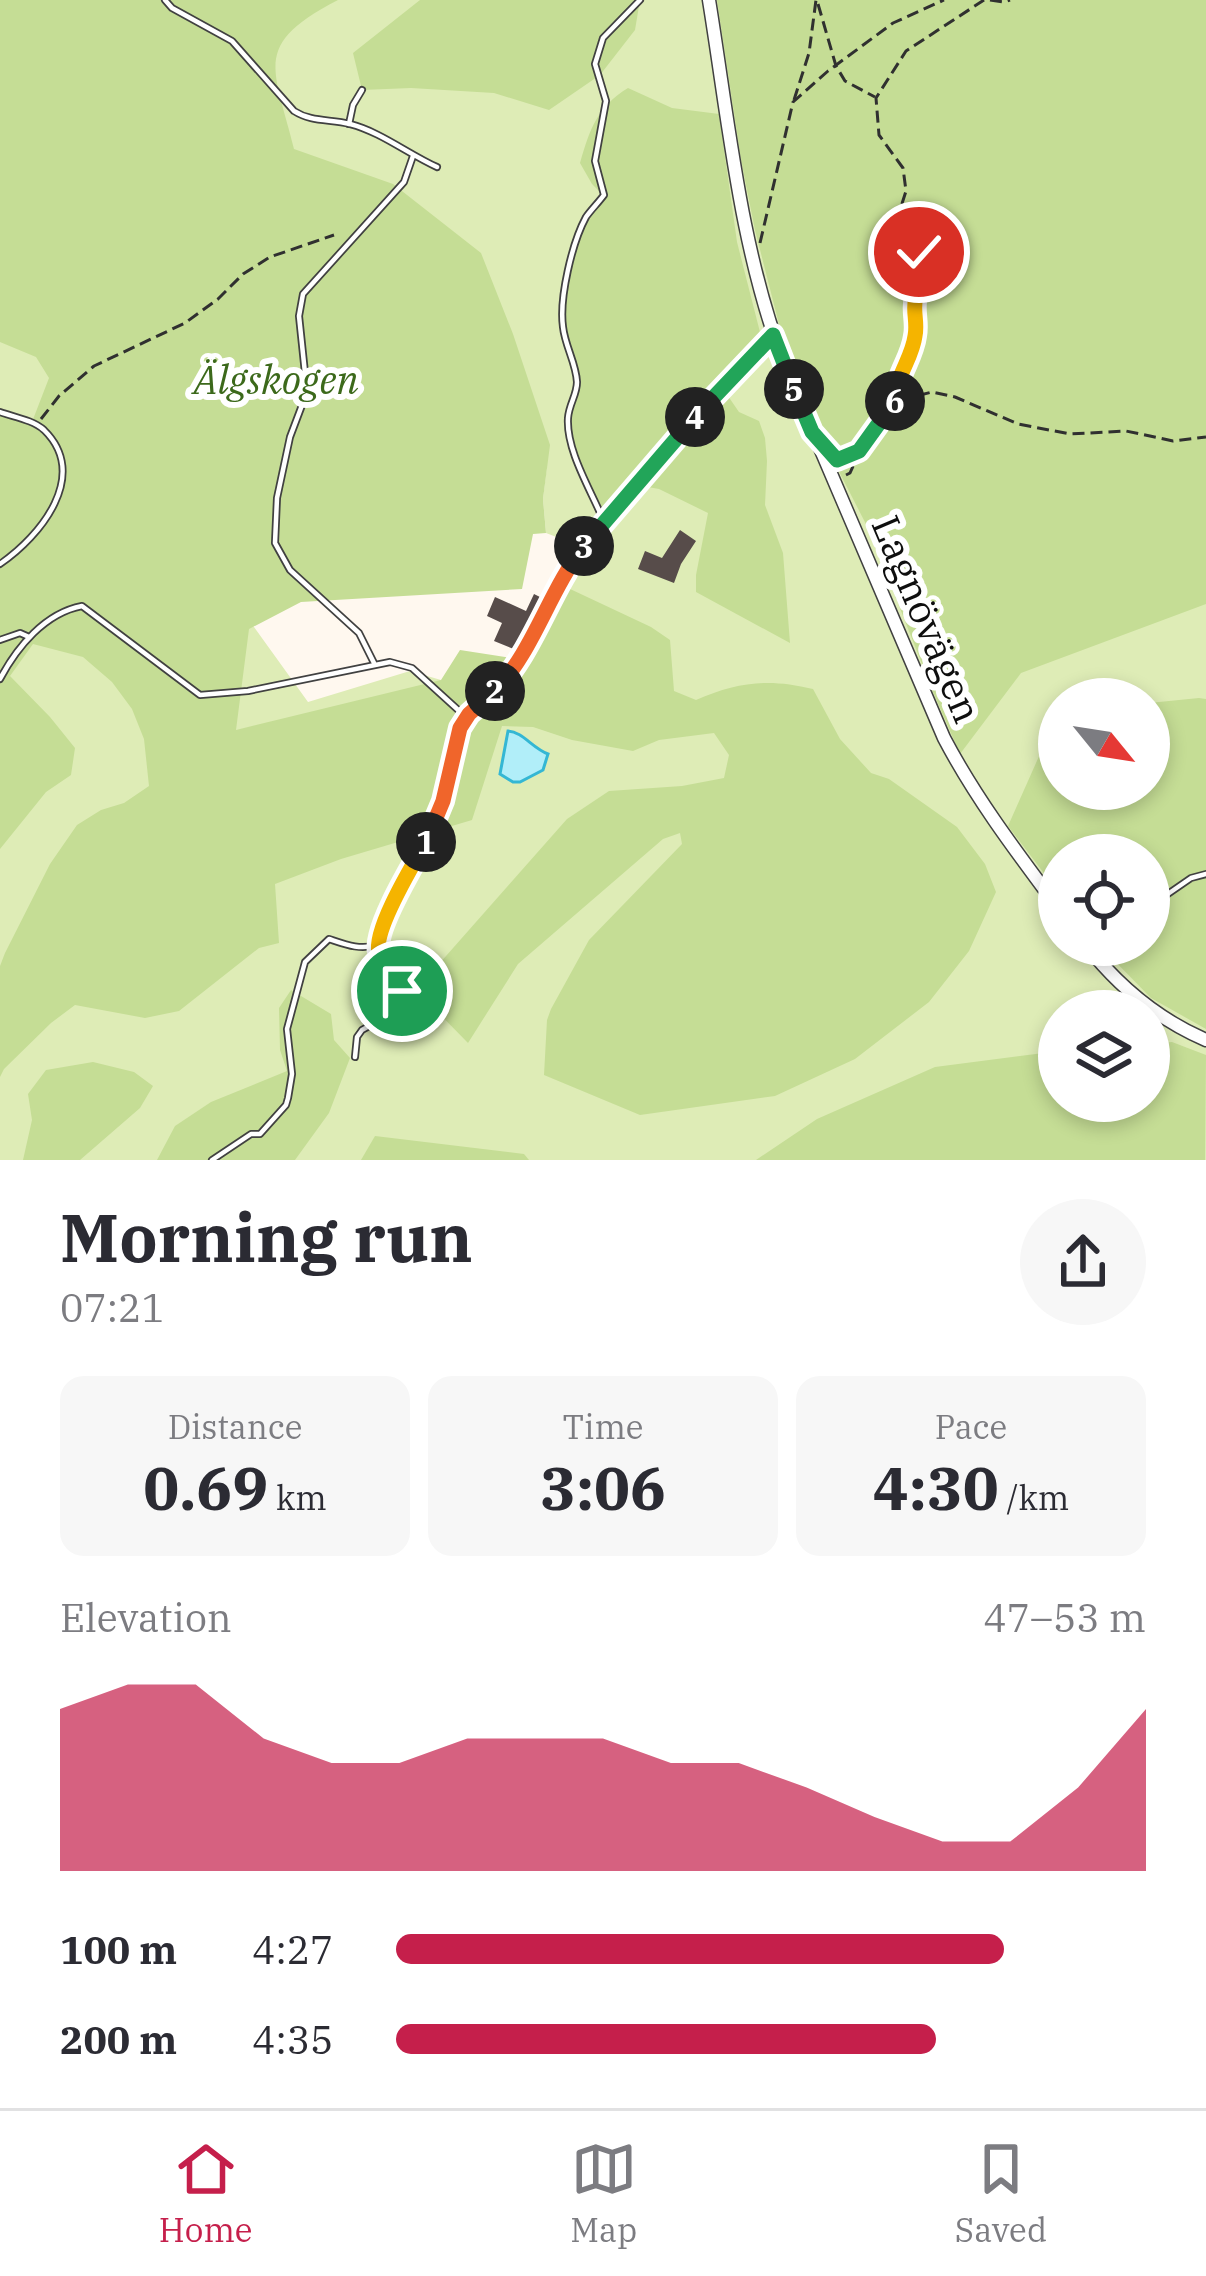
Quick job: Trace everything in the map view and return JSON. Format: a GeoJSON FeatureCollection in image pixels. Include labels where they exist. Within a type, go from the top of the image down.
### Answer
{"type":"FeatureCollection","features":[{"type":"Feature","properties":{"kind":"street","name":"Lagnövägen"},"geometry":{"type":"LineString","coordinates":[[710,0],[751,256],[773,335],[952,754],[1038,881]]}},
{"type":"Feature","properties":{"kind":"street"},"geometry":{"type":"LineString","coordinates":[[1105,966],[1148,1008],[1206,1040]]}},
{"type":"Feature","properties":{"kind":"lane"},"geometry":{"type":"LineString","coordinates":[[165,0],[232,41],[294,111],[376,134],[436,167]]}},
{"type":"Feature","properties":{"kind":"lane"},"geometry":{"type":"LineString","coordinates":[[601,523],[567,424],[577,377],[566,344],[562,308],[580,232],[587,215],[604,196],[595,161],[606,101],[595,64],[603,38],[640,0]]}},
{"type":"Feature","properties":{"kind":"lane"},"geometry":{"type":"LineString","coordinates":[[350,124],[362,90]]}},
{"type":"Feature","properties":{"kind":"lane"},"geometry":{"type":"LineString","coordinates":[[374,664],[358,633],[290,570],[274,543],[290,436],[307,392],[299,316],[303,294],[404,182],[412,156]]}},
{"type":"Feature","properties":{"kind":"lane"},"geometry":{"type":"LineString","coordinates":[[355,1057],[362,1030],[385,1017],[404,982],[386,968],[378,945],[400,887],[443,801],[456,740],[466,718],[511,674],[570,564],[601,523],[773,335]]}},
{"type":"Feature","properties":{"kind":"lane"},"geometry":{"type":"LineString","coordinates":[[0,412],[36,425],[55,445],[64,466],[61,491],[44,522],[0,564]]}},
{"type":"Feature","properties":{"kind":"lane"},"geometry":{"type":"LineString","coordinates":[[0,680],[29,638],[65,609],[82,606],[200,695],[248,691],[390,662],[412,668],[466,718]]}},
{"type":"Feature","properties":{"kind":"lane"},"geometry":{"type":"LineString","coordinates":[[0,640],[20,633],[29,638]]}},
{"type":"Feature","properties":{"kind":"lane"},"geometry":{"type":"LineString","coordinates":[[1170,892],[1206,874]]}},
{"type":"Feature","properties":{"kind":"lane"},"geometry":{"type":"LineString","coordinates":[[212,1160],[251,1134],[260,1134],[286,1105],[292,1074],[286,1029],[305,962],[329,939],[364,949],[378,945]]}},
{"type":"Feature","properties":{"kind":"path"},"geometry":{"type":"LineString","coordinates":[[793,102],[893,23],[944,0]]}},
{"type":"Feature","properties":{"kind":"path"},"geometry":{"type":"LineString","coordinates":[[895,405],[896,383],[917,330],[913,313],[927,265],[917,236],[900,210],[906,191],[903,168],[879,135],[876,98],[906,50],[987,0],[1010,0]]}},
{"type":"Feature","properties":{"kind":"path"},"geometry":{"type":"LineString","coordinates":[[751,256],[763,239],[817,2]]}},
{"type":"Feature","properties":{"kind":"path"},"geometry":{"type":"LineString","coordinates":[[817,2],[845,81],[876,98]]}},
{"type":"Feature","properties":{"kind":"path"},"geometry":{"type":"LineString","coordinates":[[36,425],[59,396],[94,366],[185,323],[270,257],[334,235]]}},
{"type":"Feature","properties":{"kind":"path"},"geometry":{"type":"LineString","coordinates":[[836,483],[850,472],[859,451],[895,405],[932,392],[1018,424],[1070,434],[1126,431],[1173,441],[1206,437]]}},
{"type":"Feature","properties":{"kind":"path"},"geometry":{"type":"LineString","coordinates":[[837,460],[859,451]]}},
{"type":"Feature","properties":{"kind":"green space"},"geometry":{"type":"Polygon","coordinates":[[[0,0],[1206,0],[1206,1160],[0,1160],[0,0]],[[135,462],[308,702],[410,671],[441,680],[503,676],[571,554],[559,538],[546,533],[547,466],[135,462]]]}},
{"type":"Feature","properties":{"kind":"green space","name":"Älgskogen"},"geometry":{"type":"Polygon","coordinates":[[[0,0],[338,0],[292,31],[276,61],[294,149],[393,184],[481,253],[550,445],[543,499],[546,533],[533,534],[522,589],[301,602],[249,629],[236,730],[441,680],[460,650],[524,660],[568,588],[670,640],[674,691],[696,700],[753,684],[813,689],[840,739],[871,773],[889,779],[957,827],[985,864],[996,892],[969,951],[929,1002],[855,1059],[775,1096],[640,1115],[544,1075],[547,1020],[589,940],[682,844],[680,833],[663,839],[518,964],[468,1043],[416,990],[567,819],[609,791],[724,778],[729,755],[714,733],[659,740],[633,751],[533,727],[502,726],[472,820],[275,884],[279,943],[259,948],[179,1011],[145,1018],[75,1005],[51,1023],[0,1077],[0,966],[50,864],[77,825],[149,786],[144,739],[132,709],[112,682],[83,657],[33,644],[10,676],[75,748],[71,775],[46,792],[0,849],[0,412],[32,422],[49,378],[36,357],[0,342],[0,0]]]}},
{"type":"Feature","properties":{"kind":"green space"},"geometry":{"type":"Polygon","coordinates":[[[420,0],[640,0],[635,30],[600,75],[549,110],[494,93],[362,90],[353,53],[420,0]]]}},
{"type":"Feature","properties":{"kind":"green space"},"geometry":{"type":"Polygon","coordinates":[[[717,0],[1206,0],[1206,604],[1021,673],[960,754],[779,324],[741,160],[717,0]]]}},
{"type":"Feature","properties":{"kind":"green space"},"geometry":{"type":"Polygon","coordinates":[[[628,88],[672,108],[719,114],[737,242],[762,340],[719,383],[739,412],[759,421],[765,438],[765,505],[783,553],[790,643],[696,592],[708,513],[659,489],[631,484],[601,515],[575,452],[567,424],[577,377],[562,325],[565,287],[587,215],[604,196],[580,163],[596,120],[628,88]]]}},
{"type":"Feature","properties":{"kind":"green space"},"geometry":{"type":"Polygon","coordinates":[[[1206,699],[1206,1029],[1170,1009],[1170,990],[1143,990],[1120,966],[1170,966],[1170,834],[1038,834],[1038,865],[1008,826],[1038,758],[1038,810],[1170,810],[1170,701],[1206,699]]]}},
{"type":"Feature","properties":{"kind":"green space"},"geometry":{"type":"Polygon","coordinates":[[[291,990],[331,1014],[334,1040],[350,1058],[329,1113],[295,1160],[157,1160],[175,1126],[211,1102],[287,1071],[280,1050],[279,1008],[291,990]]]}},
{"type":"Feature","properties":{"kind":"green space"},"geometry":{"type":"Polygon","coordinates":[[[1170,1042],[1206,1055],[1205,1160],[756,1160],[817,1119],[935,1067],[1038,1054],[1038,1122],[1170,1122],[1170,1042]]]}},
{"type":"Feature","properties":{"kind":"green space"},"geometry":{"type":"Polygon","coordinates":[[[93,1062],[134,1072],[153,1086],[140,1108],[80,1160],[23,1160],[32,1120],[28,1094],[46,1070],[93,1062]]]}},
{"type":"Feature","properties":{"kind":"green space"},"geometry":{"type":"Polygon","coordinates":[[[375,1136],[524,1154],[529,1160],[361,1160],[375,1136]]]}},
{"type":"Feature","properties":{"kind":"water"},"geometry":{"type":"Polygon","coordinates":[[[508,731],[548,754],[543,770],[520,782],[500,774],[508,731]]]}},
{"type":"Feature","properties":{"kind":"building"},"geometry":{"type":"Polygon","coordinates":[[[680,530],[696,541],[674,583],[638,569],[645,551],[662,558],[680,530]]]}},
{"type":"Feature","properties":{"kind":"building"},"geometry":{"type":"Polygon","coordinates":[[[534,594],[544,599],[516,650],[494,641],[502,623],[487,616],[495,597],[526,611],[534,594]]]}},
{"type":"Feature","properties":{"kind":"route"},"geometry":{"type":"LineString","coordinates":[[402,991],[404,982],[386,968],[379,939],[443,801],[460,728],[511,674],[570,564],[653,463],[773,335],[812,432],[837,460],[859,451],[895,405],[896,383],[917,330],[916,297],[925,280],[927,265],[919,252]]}}]}
